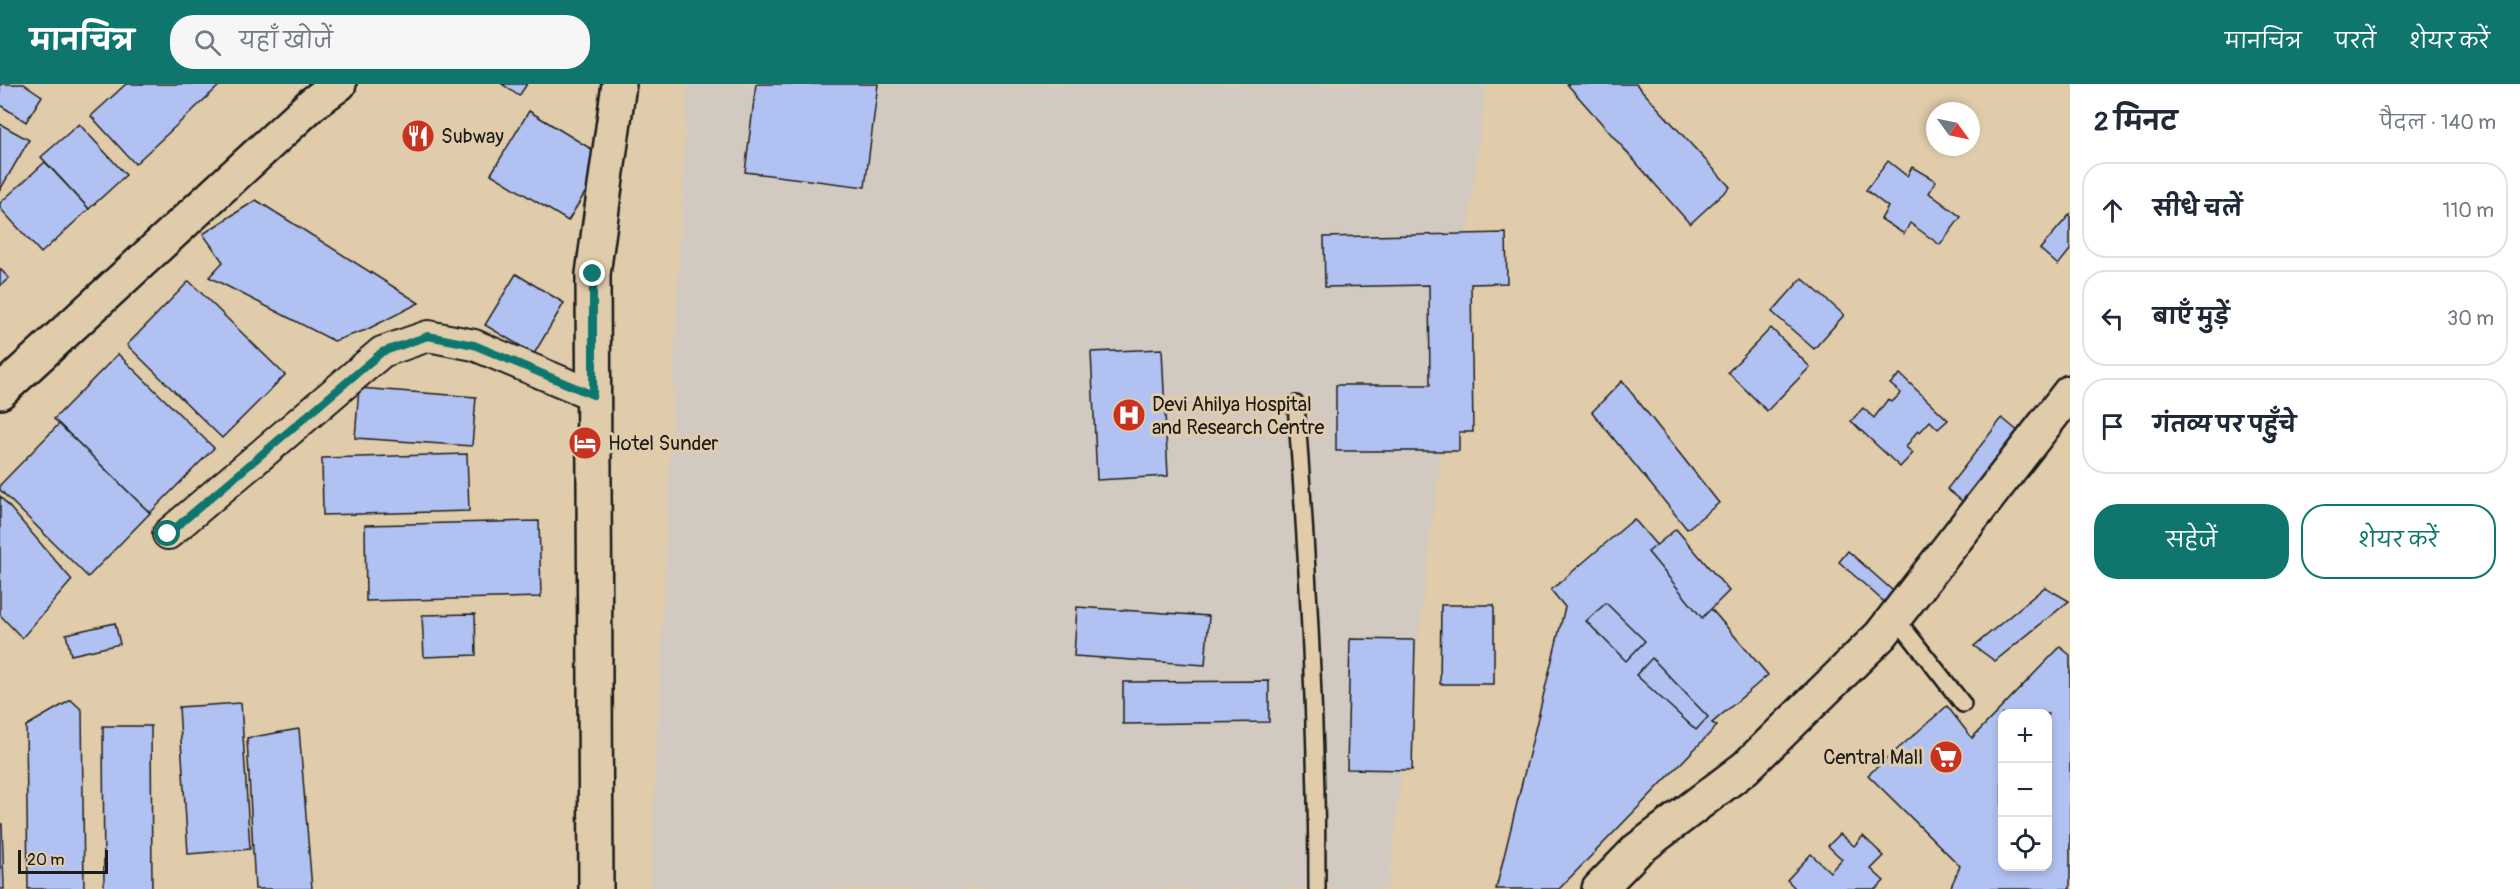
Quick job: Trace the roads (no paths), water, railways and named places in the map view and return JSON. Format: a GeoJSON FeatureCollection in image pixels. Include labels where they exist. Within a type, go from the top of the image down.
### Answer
{"type":"FeatureCollection","features":[{"type":"Feature","properties":{"kind":"street"},"geometry":{"type":"LineString","coordinates":[[0,392],[312,104],[339,84]]}},
{"type":"Feature","properties":{"kind":"street"},"geometry":{"type":"LineString","coordinates":[[596,889],[593,274],[619,84]]}},
{"type":"Feature","properties":{"kind":"street"},"geometry":{"type":"LineString","coordinates":[[168,534],[382,352],[428,336],[474,345],[593,395]]}},
{"type":"Feature","properties":{"kind":"street"},"geometry":{"type":"LineString","coordinates":[[1599,889],[1637,850],[1745,768],[1881,635],[2070,392]]}},
{"type":"Feature","properties":{"kind":"lane"},"geometry":{"type":"LineString","coordinates":[[1296,404],[1310,619],[1317,788],[1317,889]]}},
{"type":"Feature","properties":{"kind":"lane"},"geometry":{"type":"LineString","coordinates":[[1895,617],[1963,704]]}},
{"type":"Feature","properties":{"kind":"place","name":"Subway"},"geometry":{"type":"Point","coordinates":[418,136]}},
{"type":"Feature","properties":{"kind":"place","name":"Devi Ahilya Hospital and Research Centre"},"geometry":{"type":"Point","coordinates":[1129,415]}},
{"type":"Feature","properties":{"kind":"place","name":"Hotel Sunder"},"geometry":{"type":"Point","coordinates":[585,443]}},
{"type":"Feature","properties":{"kind":"place","name":"Central Mall"},"geometry":{"type":"Point","coordinates":[1946,757]}}]}
